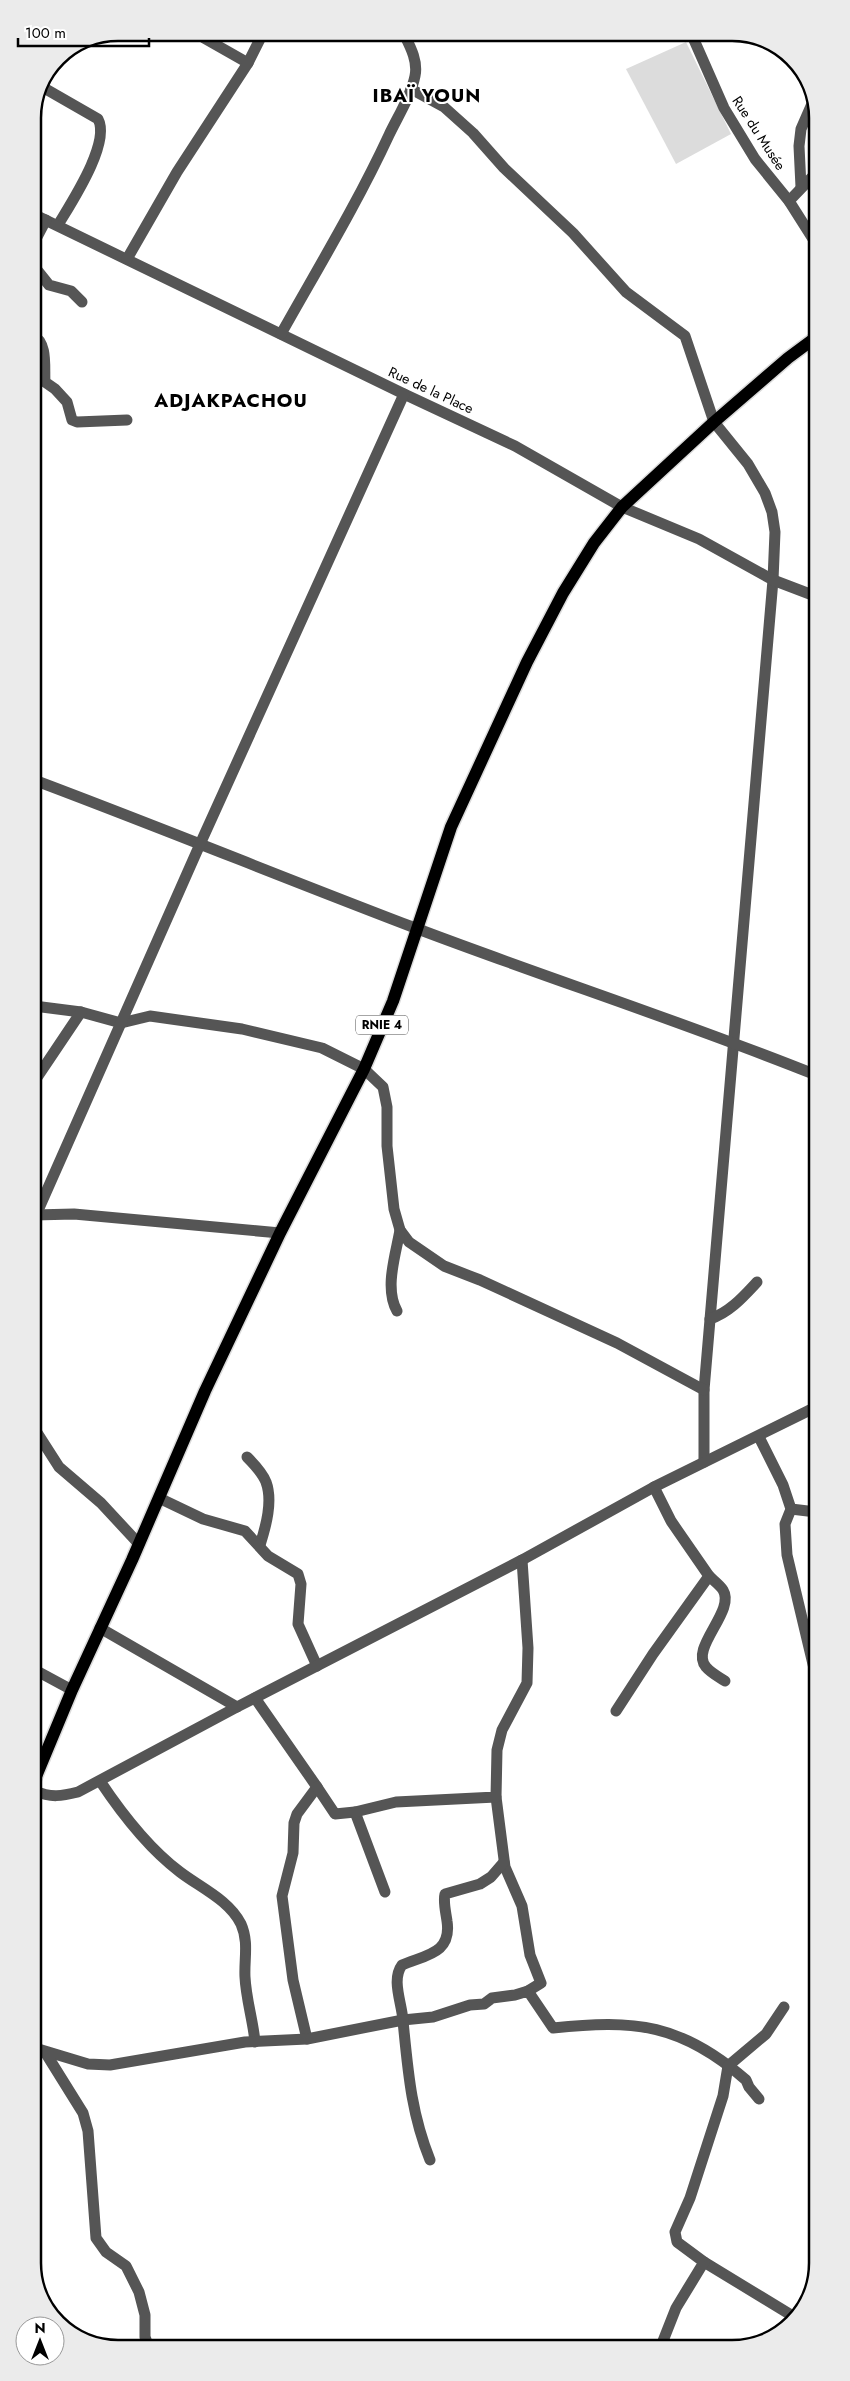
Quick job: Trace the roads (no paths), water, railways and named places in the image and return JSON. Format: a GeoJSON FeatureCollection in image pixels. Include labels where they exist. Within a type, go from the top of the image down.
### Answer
{"type":"FeatureCollection","features":[{"type":"Feature","properties":{"kind":"main road","name":"RNIE 4"},"geometry":{"type":"LineString","coordinates":[[41,1765],[72,1690],[139,1544],[205,1391],[280,1233],[364,1069],[392,1001],[418,929],[451,826],[527,662],[563,593],[594,543],[622,507],[714,422],[788,358],[809,342]]}},
{"type":"Feature","properties":{"kind":"street"},"geometry":{"type":"LineString","coordinates":[[209,41],[248,63]]}},
{"type":"Feature","properties":{"kind":"street"},"geometry":{"type":"LineString","coordinates":[[127,259],[177,172],[248,63],[259,41]]}},
{"type":"Feature","properties":{"kind":"street"},"geometry":{"type":"LineString","coordinates":[[281,334],[338,235],[377,161],[411,89],[416,74],[416,62],[407,41]]}},
{"type":"Feature","properties":{"kind":"street","name":"Rue du Musée"},"geometry":{"type":"LineString","coordinates":[[695,41],[724,108],[755,159],[789,201],[809,233]]}},
{"type":"Feature","properties":{"kind":"street"},"geometry":{"type":"LineString","coordinates":[[411,89],[444,107],[473,133],[504,168],[579,239],[626,292],[685,336],[714,422],[748,464],[765,493],[772,512],[774,532],[773,580],[704,1390],[704,1462]]}},
{"type":"Feature","properties":{"kind":"street"},"geometry":{"type":"LineString","coordinates":[[47,90],[98,119],[102,126],[101,136],[85,178],[58,225]]}},
{"type":"Feature","properties":{"kind":"street"},"geometry":{"type":"LineString","coordinates":[[801,187],[799,146],[801,129],[808,111]]}},
{"type":"Feature","properties":{"kind":"street"},"geometry":{"type":"LineString","coordinates":[[789,201],[809,180]]}},
{"type":"Feature","properties":{"kind":"street","name":"Rue de la Place"},"geometry":{"type":"LineString","coordinates":[[41,218],[515,446],[622,507],[699,539],[773,580],[809,594]]}},
{"type":"Feature","properties":{"kind":"street"},"geometry":{"type":"LineString","coordinates":[[41,230],[46,220]]}},
{"type":"Feature","properties":{"kind":"street"},"geometry":{"type":"LineString","coordinates":[[41,275],[49,285],[71,291],[82,302]]}},
{"type":"Feature","properties":{"kind":"street"},"geometry":{"type":"LineString","coordinates":[[41,342],[43,346],[41,364]]}},
{"type":"Feature","properties":{"kind":"street"},"geometry":{"type":"LineString","coordinates":[[41,382],[55,389],[67,402],[72,420],[77,422],[127,420]]}},
{"type":"Feature","properties":{"kind":"street"},"geometry":{"type":"LineString","coordinates":[[41,1202],[404,394]]}},
{"type":"Feature","properties":{"kind":"street"},"geometry":{"type":"LineString","coordinates":[[41,783],[201,842],[418,929],[734,1042],[809,1072]]}},
{"type":"Feature","properties":{"kind":"street"},"geometry":{"type":"LineString","coordinates":[[129,1005],[150,1016],[274,1035],[322,1048],[364,1069],[383,1087],[387,1107],[386,1146],[394,1209],[400,1230],[409,1242],[444,1266],[480,1280],[617,1343],[704,1390]]}},
{"type":"Feature","properties":{"kind":"street"},"geometry":{"type":"LineString","coordinates":[[41,1007],[81,1012],[121,1023],[150,1016]]}},
{"type":"Feature","properties":{"kind":"street"},"geometry":{"type":"LineString","coordinates":[[41,1072],[81,1012]]}},
{"type":"Feature","properties":{"kind":"street"},"geometry":{"type":"LineString","coordinates":[[41,1215],[74,1214],[280,1233]]}},
{"type":"Feature","properties":{"kind":"street"},"geometry":{"type":"LineString","coordinates":[[397,1311],[394,1304],[392,1279],[400,1230]]}},
{"type":"Feature","properties":{"kind":"street"},"geometry":{"type":"LineString","coordinates":[[710,1319],[721,1315],[738,1303],[757,1282]]}},
{"type":"Feature","properties":{"kind":"street"},"geometry":{"type":"LineString","coordinates":[[41,1794],[61,1797],[78,1792],[237,1707],[522,1560],[654,1487],[759,1437],[809,1411]]}},
{"type":"Feature","properties":{"kind":"street"},"geometry":{"type":"LineString","coordinates":[[759,1437],[783,1485],[791,1509],[784,1524],[787,1554],[809,1647]]}},
{"type":"Feature","properties":{"kind":"street"},"geometry":{"type":"LineString","coordinates":[[41,1439],[59,1467],[101,1503],[139,1544]]}},
{"type":"Feature","properties":{"kind":"street"},"geometry":{"type":"LineString","coordinates":[[247,1457],[259,1470],[266,1482],[269,1499],[260,1544]]}},
{"type":"Feature","properties":{"kind":"street"},"geometry":{"type":"LineString","coordinates":[[654,1487],[671,1521],[709,1576],[724,1591],[725,1605],[707,1642],[703,1658],[706,1668],[725,1682]]}},
{"type":"Feature","properties":{"kind":"street"},"geometry":{"type":"LineString","coordinates":[[159,1498],[203,1519],[245,1531],[260,1544],[268,1556],[298,1574],[301,1584],[298,1624],[317,1666]]}},
{"type":"Feature","properties":{"kind":"street"},"geometry":{"type":"LineString","coordinates":[[791,1509],[809,1511]]}},
{"type":"Feature","properties":{"kind":"street"},"geometry":{"type":"LineString","coordinates":[[41,2050],[88,2064],[110,2065],[141,2061],[192,2050],[255,2042],[307,2039],[403,2020],[451,2013],[470,2006],[484,2004],[492,1998],[515,1995],[541,1983],[530,1955],[522,1906],[504,1862],[496,1797],[498,1750],[502,1730],[527,1683],[528,1648],[522,1560]]}},
{"type":"Feature","properties":{"kind":"street"},"geometry":{"type":"LineString","coordinates":[[616,1711],[653,1654],[709,1576]]}},
{"type":"Feature","properties":{"kind":"street"},"geometry":{"type":"LineString","coordinates":[[100,1628],[177,1674],[216,1693],[237,1707]]}},
{"type":"Feature","properties":{"kind":"street"},"geometry":{"type":"LineString","coordinates":[[41,1673],[72,1690]]}},
{"type":"Feature","properties":{"kind":"street"},"geometry":{"type":"LineString","coordinates":[[255,1698],[335,1814],[355,1812],[396,1802],[496,1797]]}},
{"type":"Feature","properties":{"kind":"street"},"geometry":{"type":"LineString","coordinates":[[100,1780],[118,1808],[150,1844],[181,1873],[211,1892],[240,1923],[246,1940],[245,1977],[255,2042]]}},
{"type":"Feature","properties":{"kind":"street"},"geometry":{"type":"LineString","coordinates":[[307,2039],[293,1980],[282,1896],[294,1843],[294,1822],[297,1814],[317,1787]]}},
{"type":"Feature","properties":{"kind":"street"},"geometry":{"type":"LineString","coordinates":[[355,1812],[385,1892]]}},
{"type":"Feature","properties":{"kind":"street"},"geometry":{"type":"LineString","coordinates":[[430,2160],[410,2098],[403,2020],[396,1977],[402,1965],[432,1955],[445,1940],[448,1929],[445,1894],[480,1884],[491,1877],[504,1862]]}},
{"type":"Feature","properties":{"kind":"street"},"geometry":{"type":"LineString","coordinates":[[528,1990],[553,2028],[594,2023],[638,2026],[673,2034],[703,2046],[746,2080],[759,2099]]}},
{"type":"Feature","properties":{"kind":"street"},"geometry":{"type":"LineString","coordinates":[[784,2007],[766,2034],[728,2066],[723,2096],[690,2198],[675,2232],[677,2242],[704,2262],[789,2314]]}},
{"type":"Feature","properties":{"kind":"street"},"geometry":{"type":"LineString","coordinates":[[41,2051],[83,2113],[88,2131],[96,2238],[106,2252],[126,2266],[139,2292],[145,2315],[146,2340]]}},
{"type":"Feature","properties":{"kind":"street"},"geometry":{"type":"LineString","coordinates":[[663,2340],[676,2308],[704,2262]]}},
{"type":"Feature","properties":{"kind":"district","name":"IBAÏ YOUN"},"geometry":{"type":"Point","coordinates":[427,95]}},
{"type":"Feature","properties":{"kind":"district","name":"ADJAKPACHOU"},"geometry":{"type":"Point","coordinates":[231,400]}}]}
